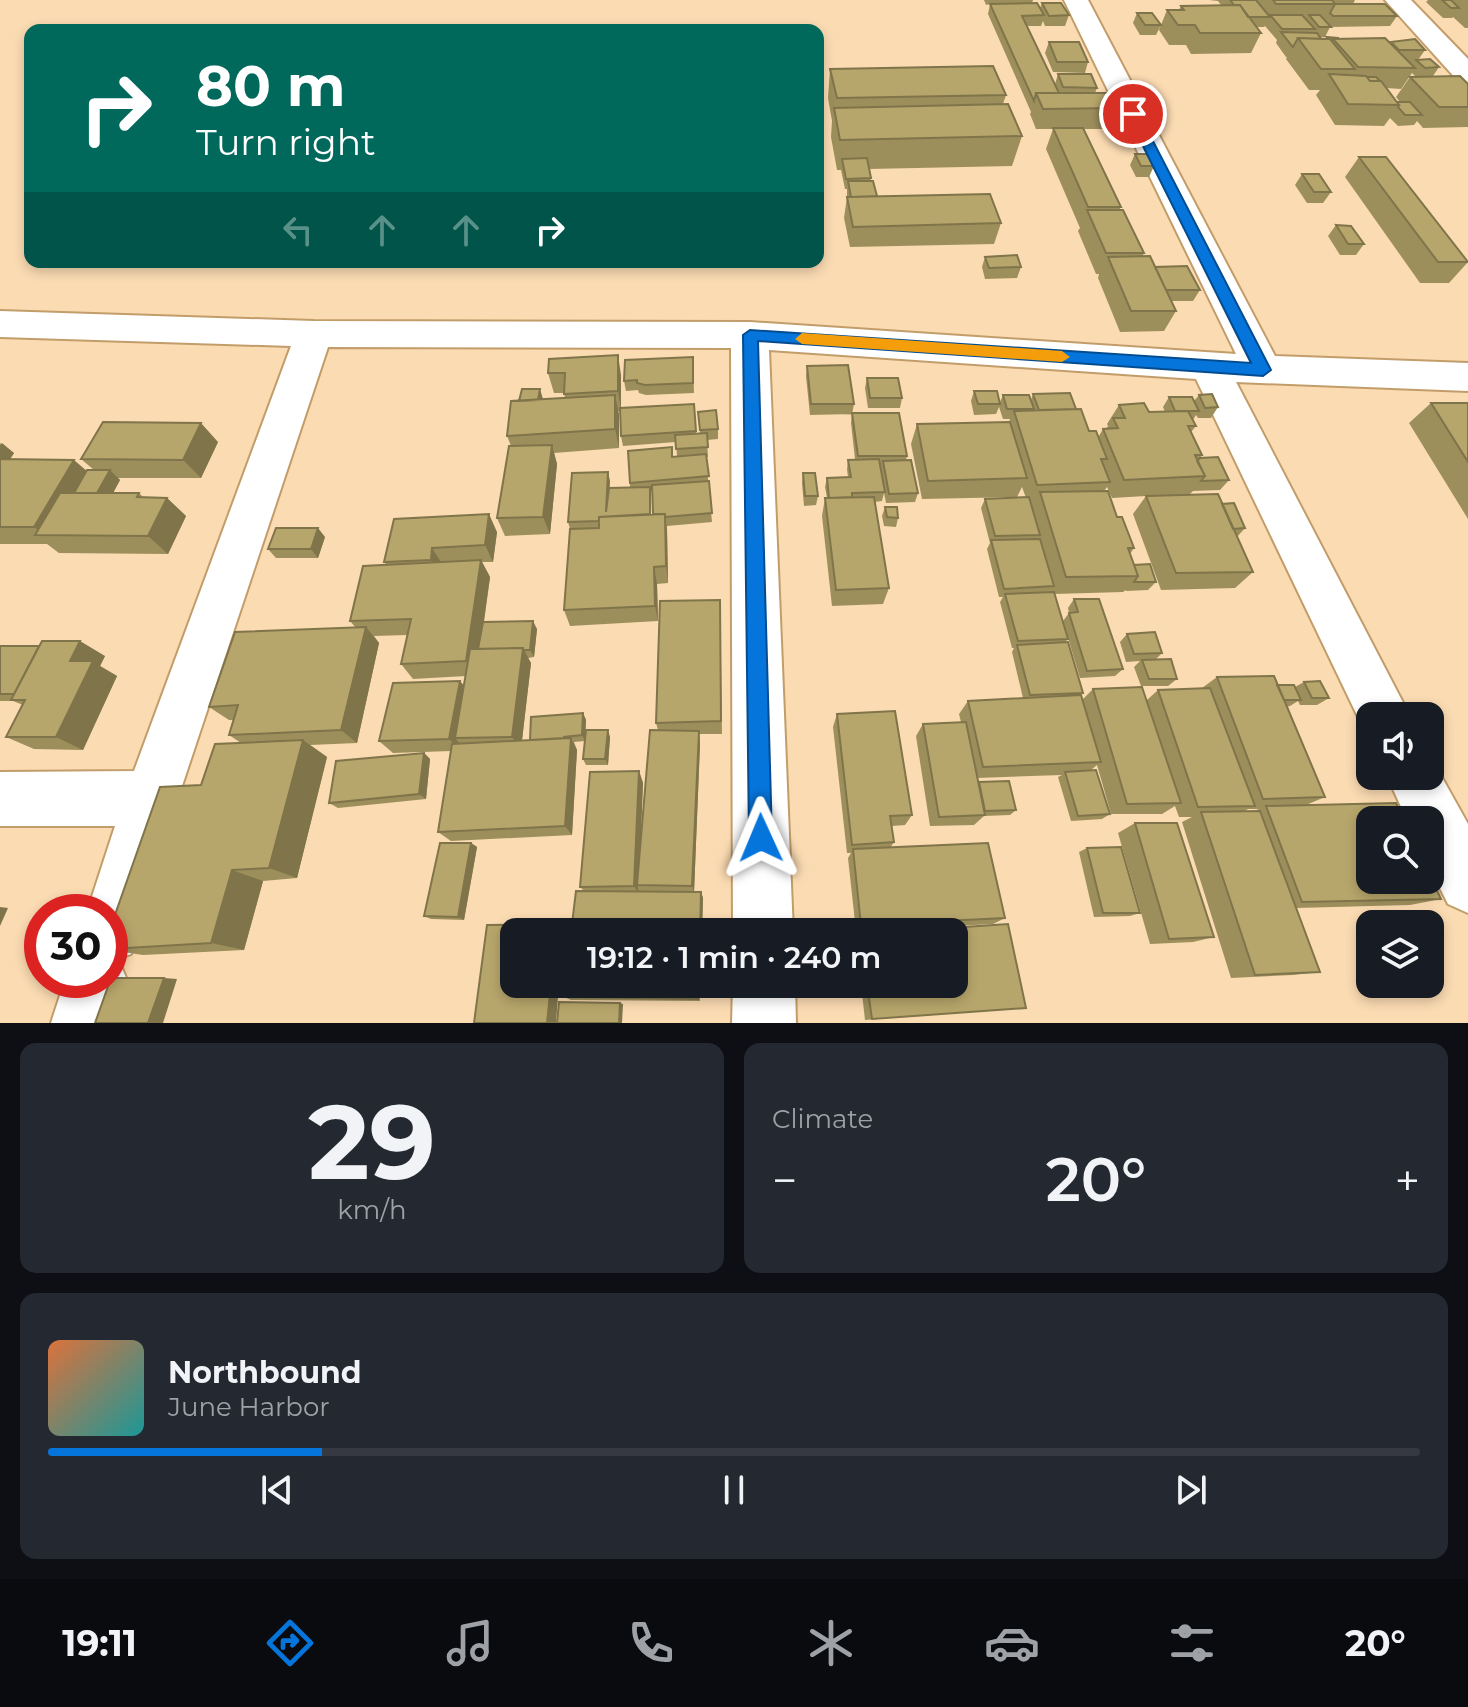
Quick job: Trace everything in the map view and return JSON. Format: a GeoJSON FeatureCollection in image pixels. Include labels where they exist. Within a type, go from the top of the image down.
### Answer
{"type":"FeatureCollection","features":[{"type":"Feature","properties":{"kind":"street"},"geometry":{"type":"LineString","coordinates":[[1076,0],[1263,370]]}},
{"type":"Feature","properties":{"kind":"street"},"geometry":{"type":"LineString","coordinates":[[1397,0],[1468,75]]}},
{"type":"Feature","properties":{"kind":"street"},"geometry":{"type":"LineString","coordinates":[[0,324],[314,334],[750,335],[1209,367],[1468,377]]}},
{"type":"Feature","properties":{"kind":"street"},"geometry":{"type":"LineString","coordinates":[[122,894],[151,798],[314,334]]}},
{"type":"Feature","properties":{"kind":"street"},"geometry":{"type":"LineString","coordinates":[[750,335],[763,918]]}},
{"type":"Feature","properties":{"kind":"street"},"geometry":{"type":"LineString","coordinates":[[1209,367],[1377,702]]}},
{"type":"Feature","properties":{"kind":"street"},"geometry":{"type":"LineString","coordinates":[[1421,790],[1468,884]]}},
{"type":"Feature","properties":{"kind":"street"},"geometry":{"type":"LineString","coordinates":[[0,799],[151,798]]}},
{"type":"Feature","properties":{"kind":"street"},"geometry":{"type":"LineString","coordinates":[[83,1023],[91,998]]}},
{"type":"Feature","properties":{"kind":"street"},"geometry":{"type":"LineString","coordinates":[[764,998],[764,1023]]}},
{"type":"Feature","properties":{"kind":"building"},"geometry":{"type":"Polygon","coordinates":[[[1230,0],[1256,0],[1270,17],[1248,17],[1240,5],[1234,5],[1230,0]]]}},
{"type":"Feature","properties":{"kind":"building"},"geometry":{"type":"Polygon","coordinates":[[[1273,0],[1332,0],[1335,4],[1276,4],[1273,0]]]}},
{"type":"Feature","properties":{"kind":"building"},"geometry":{"type":"Polygon","coordinates":[[[1442,0],[1451,0],[1459,8],[1451,8],[1442,0]]]}},
{"type":"Feature","properties":{"kind":"building"},"geometry":{"type":"Polygon","coordinates":[[[1037,3],[1044,15],[1022,16],[1059,93],[1036,93],[1034,101],[990,4],[1037,3]]]}},
{"type":"Feature","properties":{"kind":"building"},"geometry":{"type":"Polygon","coordinates":[[[1042,3],[1061,3],[1069,15],[1049,16],[1042,3]]]}},
{"type":"Feature","properties":{"kind":"building"},"geometry":{"type":"Polygon","coordinates":[[[1335,4],[1385,4],[1397,16],[1333,16],[1330,13],[1335,4]]]}},
{"type":"Feature","properties":{"kind":"building"},"geometry":{"type":"Polygon","coordinates":[[[1240,5],[1261,33],[1200,33],[1195,25],[1178,25],[1167,10],[1184,10],[1181,6],[1240,5]]]}},
{"type":"Feature","properties":{"kind":"building"},"geometry":{"type":"Polygon","coordinates":[[[1137,13],[1152,13],[1161,25],[1145,25],[1137,13]]]}},
{"type":"Feature","properties":{"kind":"building"},"geometry":{"type":"Polygon","coordinates":[[[1270,15],[1302,15],[1315,29],[1282,29],[1270,15]]]}},
{"type":"Feature","properties":{"kind":"building"},"geometry":{"type":"Polygon","coordinates":[[[1309,15],[1320,15],[1331,27],[1319,27],[1309,15]]]}},
{"type":"Feature","properties":{"kind":"building"},"geometry":{"type":"Polygon","coordinates":[[[1281,32],[1317,33],[1321,39],[1298,38],[1293,47],[1281,32]]]}},
{"type":"Feature","properties":{"kind":"building"},"geometry":{"type":"Polygon","coordinates":[[[1298,38],[1330,39],[1355,69],[1321,69],[1298,38]]]}},
{"type":"Feature","properties":{"kind":"building"},"geometry":{"type":"Polygon","coordinates":[[[1385,38],[1415,68],[1358,67],[1333,39],[1385,38]]]}},
{"type":"Feature","properties":{"kind":"building"},"geometry":{"type":"Polygon","coordinates":[[[1415,39],[1425,50],[1399,50],[1391,42],[1415,39]]]}},
{"type":"Feature","properties":{"kind":"building"},"geometry":{"type":"Polygon","coordinates":[[[1049,42],[1079,42],[1088,62],[1057,62],[1049,42]]]}},
{"type":"Feature","properties":{"kind":"building"},"geometry":{"type":"Polygon","coordinates":[[[1430,59],[1439,67],[1425,68],[1416,60],[1430,59]]]}},
{"type":"Feature","properties":{"kind":"building"},"geometry":{"type":"Polygon","coordinates":[[[993,66],[1006,95],[837,98],[830,69],[993,66]]]}},
{"type":"Feature","properties":{"kind":"building"},"geometry":{"type":"Polygon","coordinates":[[[1058,74],[1091,74],[1097,88],[1063,87],[1058,74]]]}},
{"type":"Feature","properties":{"kind":"building"},"geometry":{"type":"Polygon","coordinates":[[[1329,74],[1366,76],[1370,81],[1381,81],[1399,105],[1348,104],[1329,74]]]}},
{"type":"Feature","properties":{"kind":"building"},"geometry":{"type":"Polygon","coordinates":[[[1460,76],[1468,84],[1468,107],[1439,107],[1410,77],[1460,76]]]}},
{"type":"Feature","properties":{"kind":"building"},"geometry":{"type":"Polygon","coordinates":[[[1036,93],[1108,93],[1116,108],[1043,109],[1036,93]]]}},
{"type":"Feature","properties":{"kind":"building"},"geometry":{"type":"Polygon","coordinates":[[[1397,102],[1410,102],[1422,115],[1405,115],[1397,102]]]}},
{"type":"Feature","properties":{"kind":"building"},"geometry":{"type":"Polygon","coordinates":[[[1008,104],[1022,136],[840,140],[834,108],[1008,104]]]}},
{"type":"Feature","properties":{"kind":"building"},"geometry":{"type":"Polygon","coordinates":[[[1053,128],[1083,128],[1121,207],[1088,207],[1053,128]]]}},
{"type":"Feature","properties":{"kind":"building"},"geometry":{"type":"Polygon","coordinates":[[[1135,154],[1147,154],[1154,166],[1141,166],[1135,154]]]}},
{"type":"Feature","properties":{"kind":"building"},"geometry":{"type":"Polygon","coordinates":[[[1359,157],[1386,157],[1468,262],[1438,262],[1359,157]]]}},
{"type":"Feature","properties":{"kind":"building"},"geometry":{"type":"Polygon","coordinates":[[[867,158],[871,178],[846,179],[842,159],[867,158]]]}},
{"type":"Feature","properties":{"kind":"building"},"geometry":{"type":"Polygon","coordinates":[[[1302,174],[1319,174],[1331,192],[1314,192],[1302,174]]]}},
{"type":"Feature","properties":{"kind":"building"},"geometry":{"type":"Polygon","coordinates":[[[848,181],[873,181],[877,196],[851,197],[848,181]]]}},
{"type":"Feature","properties":{"kind":"building"},"geometry":{"type":"Polygon","coordinates":[[[990,194],[1001,223],[853,227],[847,197],[990,194]]]}},
{"type":"Feature","properties":{"kind":"building"},"geometry":{"type":"Polygon","coordinates":[[[1087,210],[1123,210],[1144,253],[1106,253],[1087,210]]]}},
{"type":"Feature","properties":{"kind":"building"},"geometry":{"type":"Polygon","coordinates":[[[1336,225],[1351,226],[1364,244],[1348,244],[1336,225]]]}},
{"type":"Feature","properties":{"kind":"building"},"geometry":{"type":"Polygon","coordinates":[[[1017,255],[1021,267],[989,268],[985,257],[1017,255]]]}},
{"type":"Feature","properties":{"kind":"building"},"geometry":{"type":"Polygon","coordinates":[[[1150,256],[1176,311],[1131,311],[1108,257],[1150,256]]]}},
{"type":"Feature","properties":{"kind":"building"},"geometry":{"type":"Polygon","coordinates":[[[1187,266],[1200,290],[1166,290],[1155,267],[1187,266]]]}},
{"type":"Feature","properties":{"kind":"building"},"geometry":{"type":"Polygon","coordinates":[[[618,355],[618,391],[564,394],[565,373],[548,373],[549,359],[618,355]]]}},
{"type":"Feature","properties":{"kind":"building"},"geometry":{"type":"Polygon","coordinates":[[[693,357],[693,383],[645,385],[637,383],[637,380],[624,381],[625,360],[693,357]]]}},
{"type":"Feature","properties":{"kind":"building"},"geometry":{"type":"Polygon","coordinates":[[[848,365],[854,404],[811,404],[807,366],[848,365]]]}},
{"type":"Feature","properties":{"kind":"building"},"geometry":{"type":"Polygon","coordinates":[[[867,378],[898,378],[902,398],[870,398],[867,378]]]}},
{"type":"Feature","properties":{"kind":"building"},"geometry":{"type":"Polygon","coordinates":[[[522,389],[540,389],[538,400],[519,401],[522,389]]]}},
{"type":"Feature","properties":{"kind":"building"},"geometry":{"type":"Polygon","coordinates":[[[974,391],[997,391],[1000,404],[978,404],[974,391]]]}},
{"type":"Feature","properties":{"kind":"building"},"geometry":{"type":"Polygon","coordinates":[[[1070,393],[1076,409],[1039,410],[1033,394],[1070,393]]]}},
{"type":"Feature","properties":{"kind":"building"},"geometry":{"type":"Polygon","coordinates":[[[1212,394],[1218,407],[1205,408],[1199,395],[1212,394]]]}},
{"type":"Feature","properties":{"kind":"building"},"geometry":{"type":"Polygon","coordinates":[[[615,395],[615,429],[507,436],[511,401],[615,395]]]}},
{"type":"Feature","properties":{"kind":"building"},"geometry":{"type":"Polygon","coordinates":[[[1003,395],[1029,395],[1034,409],[1007,409],[1003,395]]]}},
{"type":"Feature","properties":{"kind":"building"},"geometry":{"type":"Polygon","coordinates":[[[1169,397],[1192,397],[1199,411],[1175,411],[1169,397]]]}},
{"type":"Feature","properties":{"kind":"building"},"geometry":{"type":"Polygon","coordinates":[[[1144,403],[1149,412],[1188,411],[1196,426],[1188,426],[1202,455],[1195,455],[1205,476],[1124,480],[1103,429],[1118,428],[1113,418],[1125,418],[1119,405],[1144,403]]]}},
{"type":"Feature","properties":{"kind":"building"},"geometry":{"type":"Polygon","coordinates":[[[1431,403],[1468,403],[1468,462],[1431,403]]]}},
{"type":"Feature","properties":{"kind":"building"},"geometry":{"type":"Polygon","coordinates":[[[694,404],[696,431],[621,436],[620,408],[694,404]]]}},
{"type":"Feature","properties":{"kind":"building"},"geometry":{"type":"Polygon","coordinates":[[[1081,409],[1089,431],[1096,431],[1107,459],[1101,459],[1110,482],[1037,485],[1014,411],[1081,409]]]}},
{"type":"Feature","properties":{"kind":"building"},"geometry":{"type":"Polygon","coordinates":[[[716,410],[718,429],[700,430],[698,412],[716,410]]]}},
{"type":"Feature","properties":{"kind":"building"},"geometry":{"type":"Polygon","coordinates":[[[852,413],[899,413],[907,456],[858,456],[852,413]]]}},
{"type":"Feature","properties":{"kind":"building"},"geometry":{"type":"Polygon","coordinates":[[[103,422],[201,423],[183,460],[81,459],[103,422]]]}},
{"type":"Feature","properties":{"kind":"building"},"geometry":{"type":"Polygon","coordinates":[[[1010,422],[1027,478],[928,481],[917,424],[1010,422]]]}},
{"type":"Feature","properties":{"kind":"building"},"geometry":{"type":"Polygon","coordinates":[[[707,433],[708,447],[676,449],[675,435],[707,433]]]}},
{"type":"Feature","properties":{"kind":"building"},"geometry":{"type":"Polygon","coordinates":[[[552,445],[543,517],[497,518],[509,446],[552,445]]]}},
{"type":"Feature","properties":{"kind":"building"},"geometry":{"type":"Polygon","coordinates":[[[672,447],[672,457],[706,454],[709,476],[630,483],[628,451],[672,447]]]}},
{"type":"Feature","properties":{"kind":"building"},"geometry":{"type":"Polygon","coordinates":[[[1218,457],[1229,480],[1201,481],[1205,476],[1197,461],[1218,457]]]}},
{"type":"Feature","properties":{"kind":"building"},"geometry":{"type":"Polygon","coordinates":[[[0,459],[74,460],[34,527],[0,527],[0,459]]]}},
{"type":"Feature","properties":{"kind":"building"},"geometry":{"type":"Polygon","coordinates":[[[879,459],[885,492],[852,493],[852,497],[829,498],[827,478],[851,477],[848,460],[879,459]]]}},
{"type":"Feature","properties":{"kind":"building"},"geometry":{"type":"Polygon","coordinates":[[[911,460],[918,493],[889,494],[883,461],[911,460]]]}},
{"type":"Feature","properties":{"kind":"building"},"geometry":{"type":"Polygon","coordinates":[[[87,470],[110,470],[97,493],[74,493],[87,470]]]}},
{"type":"Feature","properties":{"kind":"building"},"geometry":{"type":"Polygon","coordinates":[[[608,472],[606,512],[609,488],[650,487],[650,514],[568,522],[572,473],[608,472]]]}},
{"type":"Feature","properties":{"kind":"building"},"geometry":{"type":"Polygon","coordinates":[[[803,473],[815,473],[818,496],[805,496],[803,473]]]}},
{"type":"Feature","properties":{"kind":"building"},"geometry":{"type":"Polygon","coordinates":[[[709,481],[712,513],[665,517],[665,514],[653,514],[652,485],[709,481]]]}},
{"type":"Feature","properties":{"kind":"building"},"geometry":{"type":"Polygon","coordinates":[[[1108,491],[1117,517],[1122,517],[1134,548],[1128,548],[1138,576],[1066,577],[1040,492],[1108,491]]]}},
{"type":"Feature","properties":{"kind":"building"},"geometry":{"type":"Polygon","coordinates":[[[60,493],[139,493],[137,497],[167,498],[148,536],[35,535],[60,493]]]}},
{"type":"Feature","properties":{"kind":"building"},"geometry":{"type":"Polygon","coordinates":[[[1218,494],[1253,572],[1176,573],[1146,496],[1218,494]]]}},
{"type":"Feature","properties":{"kind":"building"},"geometry":{"type":"Polygon","coordinates":[[[874,497],[889,588],[836,590],[825,498],[874,497]]]}},
{"type":"Feature","properties":{"kind":"building"},"geometry":{"type":"Polygon","coordinates":[[[1029,497],[1040,535],[995,536],[985,499],[1029,497]]]}},
{"type":"Feature","properties":{"kind":"building"},"geometry":{"type":"Polygon","coordinates":[[[1234,503],[1245,528],[1233,529],[1222,504],[1234,503]]]}},
{"type":"Feature","properties":{"kind":"building"},"geometry":{"type":"Polygon","coordinates":[[[885,507],[897,507],[898,518],[887,517],[885,507]]]}},
{"type":"Feature","properties":{"kind":"building"},"geometry":{"type":"Polygon","coordinates":[[[489,514],[485,545],[432,548],[431,560],[384,562],[394,519],[489,514]]]}},
{"type":"Feature","properties":{"kind":"building"},"geometry":{"type":"Polygon","coordinates":[[[665,514],[666,566],[654,567],[655,606],[564,610],[570,529],[599,528],[599,517],[665,514]]]}},
{"type":"Feature","properties":{"kind":"building"},"geometry":{"type":"Polygon","coordinates":[[[276,528],[318,528],[311,549],[268,549],[276,528]]]}},
{"type":"Feature","properties":{"kind":"building"},"geometry":{"type":"Polygon","coordinates":[[[1040,539],[1054,586],[1004,589],[991,540],[1040,539]]]}},
{"type":"Feature","properties":{"kind":"building"},"geometry":{"type":"Polygon","coordinates":[[[481,560],[466,661],[401,664],[411,619],[350,621],[363,566],[481,560]]]}},
{"type":"Feature","properties":{"kind":"building"},"geometry":{"type":"Polygon","coordinates":[[[1150,564],[1156,582],[1134,582],[1138,576],[1134,565],[1150,564]]]}},
{"type":"Feature","properties":{"kind":"building"},"geometry":{"type":"Polygon","coordinates":[[[1054,592],[1068,639],[1018,641],[1005,594],[1054,592]]]}},
{"type":"Feature","properties":{"kind":"building"},"geometry":{"type":"Polygon","coordinates":[[[1074,599],[1099,599],[1123,669],[1087,671],[1069,613],[1078,612],[1074,599]]]}},
{"type":"Feature","properties":{"kind":"building"},"geometry":{"type":"Polygon","coordinates":[[[720,600],[721,721],[656,723],[660,601],[720,600]]]}},
{"type":"Feature","properties":{"kind":"building"},"geometry":{"type":"Polygon","coordinates":[[[533,621],[530,650],[478,649],[483,622],[533,621]]]}},
{"type":"Feature","properties":{"kind":"building"},"geometry":{"type":"Polygon","coordinates":[[[366,627],[341,730],[229,735],[238,705],[209,707],[235,632],[366,627]]]}},
{"type":"Feature","properties":{"kind":"building"},"geometry":{"type":"Polygon","coordinates":[[[1155,632],[1162,653],[1134,654],[1127,634],[1155,632]]]}},
{"type":"Feature","properties":{"kind":"building"},"geometry":{"type":"Polygon","coordinates":[[[42,641],[80,641],[70,661],[93,661],[56,737],[6,737],[25,700],[11,700],[42,641]]]}},
{"type":"Feature","properties":{"kind":"building"},"geometry":{"type":"Polygon","coordinates":[[[1068,642],[1083,693],[1030,695],[1017,645],[1068,642]]]}},
{"type":"Feature","properties":{"kind":"building"},"geometry":{"type":"Polygon","coordinates":[[[0,646],[39,646],[14,694],[0,694],[0,646]]]}},
{"type":"Feature","properties":{"kind":"building"},"geometry":{"type":"Polygon","coordinates":[[[523,648],[512,737],[455,738],[470,649],[523,648]]]}},
{"type":"Feature","properties":{"kind":"building"},"geometry":{"type":"Polygon","coordinates":[[[1171,659],[1177,679],[1149,679],[1142,660],[1171,659]]]}},
{"type":"Feature","properties":{"kind":"building"},"geometry":{"type":"Polygon","coordinates":[[[1274,676],[1325,797],[1263,799],[1217,677],[1274,676]]]}},
{"type":"Feature","properties":{"kind":"building"},"geometry":{"type":"Polygon","coordinates":[[[460,681],[449,739],[379,741],[393,683],[460,681]]]}},
{"type":"Feature","properties":{"kind":"building"},"geometry":{"type":"Polygon","coordinates":[[[1320,681],[1329,698],[1312,698],[1304,682],[1320,681]]]}},
{"type":"Feature","properties":{"kind":"building"},"geometry":{"type":"Polygon","coordinates":[[[1277,685],[1294,685],[1301,700],[1284,700],[1277,685]]]}},
{"type":"Feature","properties":{"kind":"building"},"geometry":{"type":"Polygon","coordinates":[[[1142,687],[1181,803],[1127,804],[1093,689],[1142,687]]]}},
{"type":"Feature","properties":{"kind":"building"},"geometry":{"type":"Polygon","coordinates":[[[1210,688],[1255,806],[1198,807],[1158,690],[1210,688]]]}},
{"type":"Feature","properties":{"kind":"building"},"geometry":{"type":"Polygon","coordinates":[[[1081,695],[1101,762],[983,767],[968,701],[1081,695]]]}},
{"type":"Feature","properties":{"kind":"building"},"geometry":{"type":"Polygon","coordinates":[[[895,711],[912,815],[890,816],[894,842],[852,845],[837,714],[895,711]]]}},
{"type":"Feature","properties":{"kind":"building"},"geometry":{"type":"Polygon","coordinates":[[[583,713],[582,735],[530,740],[531,717],[583,713]]]}},
{"type":"Feature","properties":{"kind":"building"},"geometry":{"type":"Polygon","coordinates":[[[966,722],[985,815],[939,817],[923,724],[966,722]]]}},
{"type":"Feature","properties":{"kind":"building"},"geometry":{"type":"Polygon","coordinates":[[[586,730],[608,730],[605,759],[583,759],[586,730]]]}},
{"type":"Feature","properties":{"kind":"building"},"geometry":{"type":"Polygon","coordinates":[[[650,730],[699,731],[692,886],[637,885],[650,730]]]}},
{"type":"Feature","properties":{"kind":"building"},"geometry":{"type":"Polygon","coordinates":[[[571,738],[565,826],[438,832],[452,744],[571,738]]]}},
{"type":"Feature","properties":{"kind":"building"},"geometry":{"type":"Polygon","coordinates":[[[303,740],[269,868],[232,870],[211,943],[128,948],[128,894],[122,894],[160,787],[201,785],[215,744],[303,740]]]}},
{"type":"Feature","properties":{"kind":"building"},"geometry":{"type":"Polygon","coordinates":[[[424,753],[419,794],[329,803],[336,761],[424,753]]]}},
{"type":"Feature","properties":{"kind":"building"},"geometry":{"type":"Polygon","coordinates":[[[1096,770],[1110,814],[1078,816],[1065,772],[1096,770]]]}},
{"type":"Feature","properties":{"kind":"building"},"geometry":{"type":"Polygon","coordinates":[[[639,771],[634,886],[580,887],[590,772],[639,771]]]}},
{"type":"Feature","properties":{"kind":"building"},"geometry":{"type":"Polygon","coordinates":[[[1009,781],[1016,810],[985,811],[979,782],[1009,781]]]}},
{"type":"Feature","properties":{"kind":"building"},"geometry":{"type":"Polygon","coordinates":[[[1396,803],[1397,806],[1356,806],[1356,894],[1439,894],[1441,899],[1302,902],[1266,806],[1396,803]]]}},
{"type":"Feature","properties":{"kind":"building"},"geometry":{"type":"Polygon","coordinates":[[[1260,811],[1320,972],[1255,975],[1201,812],[1260,811]]]}},
{"type":"Feature","properties":{"kind":"building"},"geometry":{"type":"Polygon","coordinates":[[[1135,823],[1177,823],[1214,937],[1169,939],[1135,823]]]}},
{"type":"Feature","properties":{"kind":"building"},"geometry":{"type":"Polygon","coordinates":[[[440,843],[471,843],[458,917],[424,916],[440,843]]]}},
{"type":"Feature","properties":{"kind":"building"},"geometry":{"type":"Polygon","coordinates":[[[988,843],[1005,918],[860,918],[853,849],[988,843]]]}},
{"type":"Feature","properties":{"kind":"building"},"geometry":{"type":"Polygon","coordinates":[[[1121,847],[1140,913],[1103,913],[1087,848],[1121,847]]]}},
{"type":"Feature","properties":{"kind":"building"},"geometry":{"type":"Polygon","coordinates":[[[576,891],[701,892],[700,918],[573,918],[576,891]]]}},
{"type":"Feature","properties":{"kind":"building"},"geometry":{"type":"Polygon","coordinates":[[[1008,924],[1026,1008],[872,1019],[869,998],[968,998],[968,927],[1008,924]]]}},
{"type":"Feature","properties":{"kind":"building"},"geometry":{"type":"Polygon","coordinates":[[[487,925],[500,925],[500,998],[550,998],[547,1023],[474,1023],[487,925]]]}},
{"type":"Feature","properties":{"kind":"building"},"geometry":{"type":"Polygon","coordinates":[[[128,978],[164,978],[148,1023],[95,1023],[104,998],[128,998],[128,978]]]}},
{"type":"Feature","properties":{"kind":"building"},"geometry":{"type":"Polygon","coordinates":[[[559,1002],[620,1003],[619,1023],[557,1023],[559,1002]]]}},
{"type":"Feature","properties":{"kind":"slow traffic"},"geometry":{"type":"LineString","coordinates":[[802,339],[1062,357]]}},
{"type":"Feature","properties":{"kind":"route"},"geometry":{"type":"LineString","coordinates":[[761,838],[750,335],[1263,370],[1133,114]]}}]}
